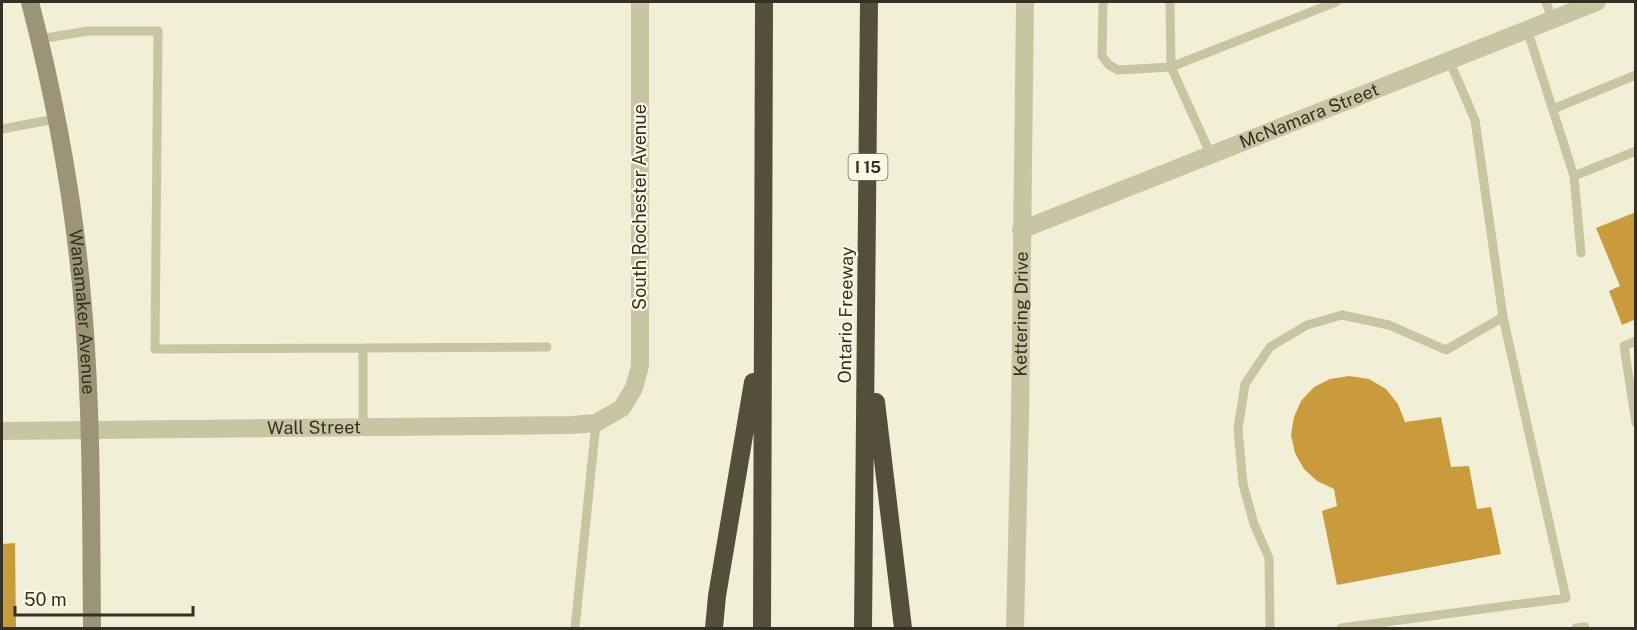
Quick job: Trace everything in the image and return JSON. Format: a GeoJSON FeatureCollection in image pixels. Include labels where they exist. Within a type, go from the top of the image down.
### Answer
{"type":"FeatureCollection","features":[{"type":"Feature","properties":{"kind":"highway"},"geometry":{"type":"LineString","coordinates":[[762,628],[764,2]]}},
{"type":"Feature","properties":{"kind":"highway","name":"Ontario Freeway"},"geometry":{"type":"LineString","coordinates":[[863,628],[870,2]]}},
{"type":"Feature","properties":{"kind":"highway"},"geometry":{"type":"LineString","coordinates":[[714,628],[717,596],[762,330]]}},
{"type":"Feature","properties":{"kind":"highway"},"geometry":{"type":"LineString","coordinates":[[867,332],[903,628]]}},
{"type":"Feature","properties":{"kind":"street","name":"Wanamaker Avenue"},"geometry":{"type":"LineString","coordinates":[[30,2],[40,39],[73,209],[84,320],[90,430],[92,628]]}},
{"type":"Feature","properties":{"kind":"street","name":"South Rochester Avenue"},"geometry":{"type":"LineString","coordinates":[[622,408],[634,388],[640,366],[639,2]]}},
{"type":"Feature","properties":{"kind":"street","name":"Kettering Drive"},"geometry":{"type":"LineString","coordinates":[[1015,628],[1025,2]]}},
{"type":"Feature","properties":{"kind":"street","name":"McNamara Street"},"geometry":{"type":"LineString","coordinates":[[1022,230],[1597,2]]}},
{"type":"Feature","properties":{"kind":"street","name":"Wall Street"},"geometry":{"type":"LineString","coordinates":[[2,431],[596,423],[622,408]]}},
{"type":"Feature","properties":{"kind":"lane"},"geometry":{"type":"LineString","coordinates":[[1103,2],[1102,56],[1109,65],[1118,70],[1171,68],[1336,2]]}},
{"type":"Feature","properties":{"kind":"lane"},"geometry":{"type":"LineString","coordinates":[[1170,2],[1171,68],[1211,155]]}},
{"type":"Feature","properties":{"kind":"lane"},"geometry":{"type":"LineString","coordinates":[[1546,2],[1552,19]]}},
{"type":"Feature","properties":{"kind":"lane"},"geometry":{"type":"LineString","coordinates":[[1527,29],[1574,176],[1581,254]]}},
{"type":"Feature","properties":{"kind":"lane"},"geometry":{"type":"LineString","coordinates":[[40,39],[88,31],[158,31],[155,349],[547,347]]}},
{"type":"Feature","properties":{"kind":"lane"},"geometry":{"type":"LineString","coordinates":[[1341,628],[1566,598],[1503,317],[1475,120],[1449,60]]}},
{"type":"Feature","properties":{"kind":"lane"},"geometry":{"type":"LineString","coordinates":[[1553,109],[1635,75]]}},
{"type":"Feature","properties":{"kind":"lane"},"geometry":{"type":"LineString","coordinates":[[2,129],[56,119]]}},
{"type":"Feature","properties":{"kind":"lane"},"geometry":{"type":"LineString","coordinates":[[1574,176],[1635,150]]}},
{"type":"Feature","properties":{"kind":"lane"},"geometry":{"type":"LineString","coordinates":[[1270,628],[1269,558],[1254,524],[1242,484],[1238,429],[1245,384],[1270,347],[1307,325],[1342,315],[1389,325],[1446,350],[1503,317]]}},
{"type":"Feature","properties":{"kind":"lane"},"geometry":{"type":"LineString","coordinates":[[1635,341],[1624,346],[1635,423]]}},
{"type":"Feature","properties":{"kind":"lane"},"geometry":{"type":"LineString","coordinates":[[363,348],[363,427]]}},
{"type":"Feature","properties":{"kind":"lane"},"geometry":{"type":"LineString","coordinates":[[574,628],[596,423]]}},
{"type":"Feature","properties":{"kind":"lane"},"geometry":{"type":"LineString","coordinates":[[1576,628],[1586,628]]}},
{"type":"Feature","properties":{"kind":"building"},"geometry":{"type":"Polygon","coordinates":[[[1636,212],[1636,319],[1622,325],[1609,291],[1620,286],[1596,228],[1636,212]]]}},
{"type":"Feature","properties":{"kind":"building"},"geometry":{"type":"Polygon","coordinates":[[[1349,376],[1369,379],[1386,389],[1398,404],[1405,422],[1441,417],[1451,467],[1469,466],[1477,509],[1491,507],[1501,554],[1337,585],[1322,511],[1337,506],[1334,489],[1317,481],[1304,469],[1295,453],[1291,435],[1294,417],[1301,401],[1314,387],[1330,379],[1349,376]]]}},
{"type":"Feature","properties":{"kind":"building"},"geometry":{"type":"Polygon","coordinates":[[[15,543],[16,628],[2,628],[2,544],[15,543]]]}}]}
